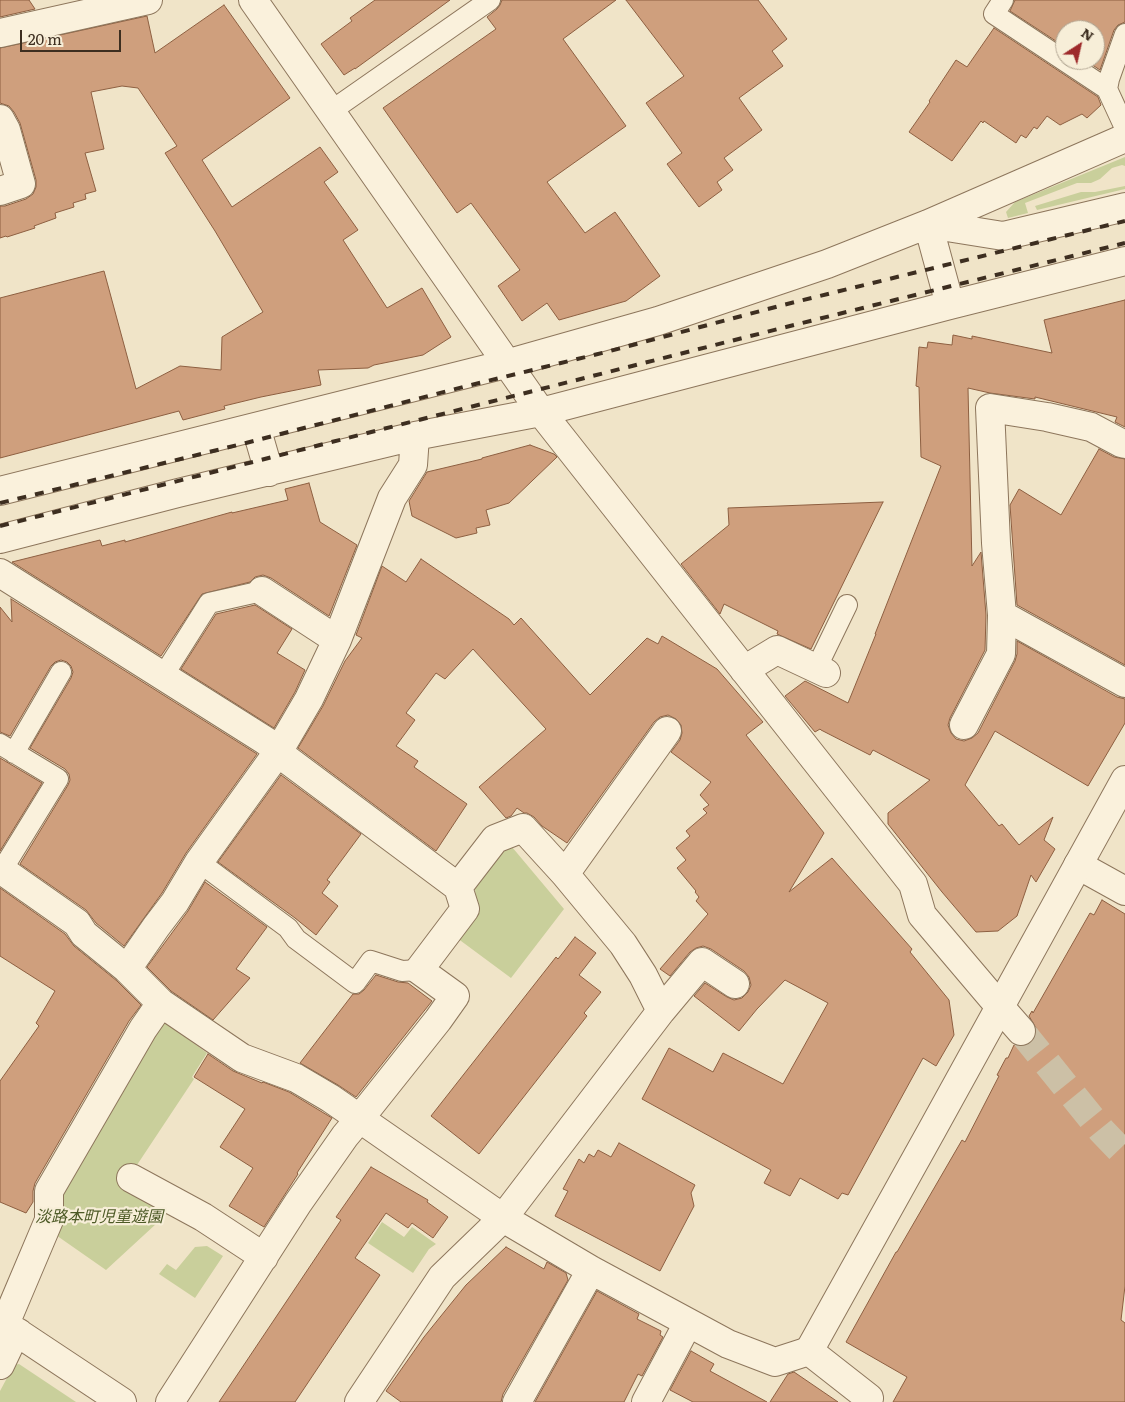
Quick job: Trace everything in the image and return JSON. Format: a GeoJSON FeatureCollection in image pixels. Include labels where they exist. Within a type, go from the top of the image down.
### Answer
{"type":"FeatureCollection","features":[{"type":"Feature","properties":{"kind":"street"},"geometry":{"type":"LineString","coordinates":[[0,33],[148,0]]}},
{"type":"Feature","properties":{"kind":"street"},"geometry":{"type":"LineString","coordinates":[[253,0],[541,412],[913,884],[922,915],[1021,1031]]}},
{"type":"Feature","properties":{"kind":"street"},"geometry":{"type":"LineString","coordinates":[[0,119],[6,130],[22,184],[0,191]]}},
{"type":"Feature","properties":{"kind":"street"},"geometry":{"type":"LineString","coordinates":[[0,491],[506,364],[658,321],[827,264],[928,224],[1125,138]]}},
{"type":"Feature","properties":{"kind":"street"},"geometry":{"type":"LineString","coordinates":[[928,224],[1003,236],[1125,207]]}},
{"type":"Feature","properties":{"kind":"street"},"geometry":{"type":"LineString","coordinates":[[928,224],[950,305]]}},
{"type":"Feature","properties":{"kind":"street"},"geometry":{"type":"LineString","coordinates":[[0,539],[415,436],[541,412],[1125,261]]}},
{"type":"Feature","properties":{"kind":"street"},"geometry":{"type":"LineString","coordinates":[[964,725],[1000,654],[1002,615],[996,543],[990,408],[1047,417],[1091,427],[1125,444]]}},
{"type":"Feature","properties":{"kind":"street"},"geometry":{"type":"LineString","coordinates":[[256,427],[269,472]]}},
{"type":"Feature","properties":{"kind":"street"},"geometry":{"type":"LineString","coordinates":[[127,969],[174,902],[198,862],[278,752],[309,700],[337,640],[392,498],[413,465],[415,436]]}},
{"type":"Feature","properties":{"kind":"street"},"geometry":{"type":"LineString","coordinates":[[0,573],[266,741],[458,887],[465,909],[419,970],[455,996],[438,1020],[344,1136],[298,1203],[170,1402]]}},
{"type":"Feature","properties":{"kind":"street"},"geometry":{"type":"LineString","coordinates":[[262,591],[337,640]]}},
{"type":"Feature","properties":{"kind":"street"},"geometry":{"type":"LineString","coordinates":[[1002,615],[1125,683]]}},
{"type":"Feature","properties":{"kind":"street"},"geometry":{"type":"LineString","coordinates":[[744,670],[777,650],[821,671]]}},
{"type":"Feature","properties":{"kind":"street"},"geometry":{"type":"LineString","coordinates":[[565,874],[667,731]]}},
{"type":"Feature","properties":{"kind":"street"},"geometry":{"type":"LineString","coordinates":[[1,870],[77,922],[84,934],[127,969],[161,1003],[242,1058],[296,1078],[330,1098],[503,1218],[591,1270],[728,1344],[775,1362],[809,1351],[1125,780]]}},
{"type":"Feature","properties":{"kind":"street"},"geometry":{"type":"LineString","coordinates":[[458,887],[495,839],[523,828],[565,874],[623,944],[643,975],[661,1011]]}},
{"type":"Feature","properties":{"kind":"street"},"geometry":{"type":"LineString","coordinates":[[1078,865],[1125,891]]}},
{"type":"Feature","properties":{"kind":"street"},"geometry":{"type":"LineString","coordinates":[[359,1402],[442,1277],[503,1218],[661,1011],[702,962],[734,984]]}},
{"type":"Feature","properties":{"kind":"street"},"geometry":{"type":"LineString","coordinates":[[0,1365],[10,1344],[8,1326],[49,1220],[49,1191],[143,1030],[161,1003]]}},
{"type":"Feature","properties":{"kind":"street"},"geometry":{"type":"LineString","coordinates":[[131,1178],[203,1217],[264,1257]]}},
{"type":"Feature","properties":{"kind":"street"},"geometry":{"type":"LineString","coordinates":[[517,1402],[591,1270]]}},
{"type":"Feature","properties":{"kind":"street"},"geometry":{"type":"LineString","coordinates":[[646,1402],[688,1323]]}},
{"type":"Feature","properties":{"kind":"street"},"geometry":{"type":"LineString","coordinates":[[8,1326],[122,1402]]}},
{"type":"Feature","properties":{"kind":"street"},"geometry":{"type":"LineString","coordinates":[[809,1351],[869,1401]]}},
{"type":"Feature","properties":{"kind":"lane"},"geometry":{"type":"LineString","coordinates":[[331,111],[490,0]]}},
{"type":"Feature","properties":{"kind":"lane"},"geometry":{"type":"LineString","coordinates":[[1003,0],[994,14],[1107,89],[1125,128]]}},
{"type":"Feature","properties":{"kind":"lane"},"geometry":{"type":"LineString","coordinates":[[1107,89],[1125,34]]}},
{"type":"Feature","properties":{"kind":"lane"},"geometry":{"type":"LineString","coordinates":[[163,676],[209,603],[262,591]]}},
{"type":"Feature","properties":{"kind":"lane"},"geometry":{"type":"LineString","coordinates":[[821,671],[847,605]]}},
{"type":"Feature","properties":{"kind":"lane"},"geometry":{"type":"LineString","coordinates":[[1,870],[58,779],[7,748],[61,672]]}},
{"type":"Feature","properties":{"kind":"lane"},"geometry":{"type":"LineString","coordinates":[[198,862],[288,928],[296,940],[355,983],[371,962],[402,971],[419,970]]}},
{"type":"Feature","properties":{"kind":"green space"},"geometry":{"type":"Polygon","coordinates":[[[1125,157],[1125,166],[1112,168],[1100,179],[1091,183],[1077,183],[1025,203],[1028,213],[1008,218],[1006,212],[1015,202],[1125,157]]]}},
{"type":"Feature","properties":{"kind":"green space"},"geometry":{"type":"Polygon","coordinates":[[[1125,186],[1125,189],[1037,210],[1035,206],[1081,192],[1095,192],[1125,186]]]}},
{"type":"Feature","properties":{"kind":"green space"},"geometry":{"type":"Polygon","coordinates":[[[512,847],[564,909],[511,978],[457,938],[476,913],[475,887],[499,848],[512,847]]]}},
{"type":"Feature","properties":{"kind":"green space","name":"淡路本町児童遊園"},"geometry":{"type":"Polygon","coordinates":[[[166,1023],[207,1053],[192,1077],[194,1079],[135,1168],[118,1183],[169,1212],[106,1270],[53,1233],[54,1201],[151,1033],[166,1023]]]}},
{"type":"Feature","properties":{"kind":"green space"},"geometry":{"type":"Polygon","coordinates":[[[382,1222],[404,1237],[412,1227],[436,1244],[429,1249],[413,1273],[368,1243],[382,1222]]]}},
{"type":"Feature","properties":{"kind":"green space"},"geometry":{"type":"Polygon","coordinates":[[[207,1246],[223,1256],[195,1298],[159,1274],[167,1264],[176,1270],[195,1247],[207,1246]]]}},
{"type":"Feature","properties":{"kind":"green space"},"geometry":{"type":"Polygon","coordinates":[[[19,1364],[76,1402],[0,1402],[0,1391],[14,1365],[19,1364]]]}},
{"type":"Feature","properties":{"kind":"building"},"geometry":{"type":"Polygon","coordinates":[[[0,0],[29,0],[35,9],[0,17],[0,0]]]}},
{"type":"Feature","properties":{"kind":"building"},"geometry":{"type":"Polygon","coordinates":[[[375,0],[450,0],[344,75],[321,44],[352,21],[350,18],[375,0]]]}},
{"type":"Feature","properties":{"kind":"building"},"geometry":{"type":"Polygon","coordinates":[[[502,0],[616,0],[563,39],[626,126],[547,182],[585,233],[615,212],[660,276],[626,301],[559,320],[547,303],[522,321],[498,286],[520,270],[471,203],[457,213],[383,108],[496,29],[487,17],[497,9],[502,0]]]}},
{"type":"Feature","properties":{"kind":"building"},"geometry":{"type":"Polygon","coordinates":[[[626,0],[758,0],[787,39],[772,51],[783,66],[739,98],[762,130],[724,158],[733,170],[717,182],[722,190],[699,207],[667,164],[682,153],[646,103],[684,76],[626,0]]]}},
{"type":"Feature","properties":{"kind":"building"},"geometry":{"type":"Polygon","coordinates":[[[1015,0],[1125,0],[1125,22],[1118,25],[1114,30],[1105,56],[1105,20],[1055,20],[1055,40],[1010,11],[1015,0]]]}},
{"type":"Feature","properties":{"kind":"building"},"geometry":{"type":"Polygon","coordinates":[[[224,5],[290,98],[202,160],[232,207],[320,147],[338,172],[324,182],[358,230],[343,240],[387,308],[422,288],[451,337],[423,355],[374,365],[368,368],[318,370],[321,385],[224,406],[225,409],[183,420],[179,411],[0,458],[0,298],[104,271],[136,389],[180,366],[221,370],[222,337],[263,312],[215,231],[165,153],[177,146],[138,88],[122,86],[91,92],[104,149],[85,153],[96,191],[85,194],[86,199],[73,203],[74,207],[55,213],[56,218],[34,226],[35,228],[0,238],[0,206],[26,199],[33,194],[36,180],[20,123],[9,106],[0,103],[0,48],[147,16],[155,53],[224,5]]]}},
{"type":"Feature","properties":{"kind":"building"},"geometry":{"type":"Polygon","coordinates":[[[994,28],[1098,97],[1101,105],[1087,118],[1082,114],[1060,125],[1047,116],[1037,129],[1034,127],[1026,138],[1021,135],[1016,143],[984,121],[983,123],[981,121],[952,161],[909,132],[956,60],[967,67],[994,28]]]}},
{"type":"Feature","properties":{"kind":"building"},"geometry":{"type":"Polygon","coordinates":[[[1125,300],[1125,427],[1115,422],[1117,417],[1035,397],[1035,399],[990,393],[968,388],[972,566],[981,552],[986,615],[985,650],[950,718],[948,725],[951,733],[956,739],[964,741],[978,733],[1015,661],[1017,641],[1117,697],[1125,699],[1125,723],[1088,786],[995,731],[965,785],[999,826],[1002,824],[1019,845],[1053,817],[1044,840],[1055,849],[1036,882],[1031,875],[1017,916],[998,931],[976,932],[888,824],[888,813],[930,780],[873,750],[870,755],[820,729],[815,732],[785,696],[805,681],[848,703],[941,466],[921,457],[919,387],[916,386],[919,347],[927,348],[928,342],[952,345],[953,335],[972,339],[972,336],[1052,353],[1044,320],[1125,300]]]}},
{"type":"Feature","properties":{"kind":"building"},"geometry":{"type":"Polygon","coordinates":[[[530,445],[554,454],[557,457],[509,503],[486,510],[490,525],[476,528],[477,533],[456,538],[412,516],[409,501],[427,472],[530,445]]]}},
{"type":"Feature","properties":{"kind":"building"},"geometry":{"type":"Polygon","coordinates":[[[1099,449],[1114,457],[1125,459],[1125,665],[1017,605],[1010,505],[1019,489],[1061,515],[1099,449]]]}},
{"type":"Feature","properties":{"kind":"building"},"geometry":{"type":"Polygon","coordinates":[[[309,483],[320,522],[357,545],[329,616],[271,578],[263,575],[255,577],[250,582],[202,594],[161,656],[12,562],[100,540],[102,546],[125,540],[125,542],[232,512],[288,500],[285,489],[309,483]]]}},
{"type":"Feature","properties":{"kind":"building"},"geometry":{"type":"Polygon","coordinates":[[[883,502],[811,649],[777,634],[778,631],[724,604],[720,614],[681,564],[729,525],[728,508],[883,502]]]}},
{"type":"Feature","properties":{"kind":"building"},"geometry":{"type":"Polygon","coordinates":[[[421,559],[509,619],[514,625],[521,618],[590,695],[647,638],[658,644],[662,636],[717,669],[763,722],[746,735],[824,833],[789,892],[832,858],[912,949],[910,952],[949,1000],[954,1035],[936,1066],[923,1058],[848,1195],[842,1193],[838,1199],[800,1178],[790,1196],[764,1183],[771,1170],[642,1099],[669,1048],[713,1072],[723,1053],[783,1084],[828,1003],[785,980],[739,1031],[694,996],[705,983],[734,1000],[742,998],[748,992],[751,985],[749,977],[744,971],[711,949],[703,946],[690,952],[670,976],[660,969],[708,914],[696,901],[699,897],[696,891],[677,868],[686,860],[676,848],[690,836],[686,831],[707,813],[703,809],[709,805],[700,795],[711,782],[671,752],[680,740],[682,733],[681,725],[676,719],[668,715],[660,717],[654,722],[567,843],[542,826],[534,817],[517,808],[511,816],[506,818],[479,787],[546,729],[473,649],[445,679],[436,673],[406,713],[415,720],[396,746],[418,761],[414,767],[467,804],[436,851],[298,748],[323,706],[345,661],[362,638],[356,635],[382,566],[406,582],[421,559]]]}},
{"type":"Feature","properties":{"kind":"building"},"geometry":{"type":"Polygon","coordinates":[[[11,599],[257,754],[186,853],[162,893],[124,946],[96,923],[86,910],[20,864],[70,780],[69,774],[65,769],[30,748],[73,672],[67,662],[61,660],[55,662],[10,736],[0,732],[0,607],[12,622],[11,599]]]}},
{"type":"Feature","properties":{"kind":"building"},"geometry":{"type":"Polygon","coordinates":[[[255,605],[292,629],[277,653],[305,670],[295,692],[274,728],[181,669],[216,614],[255,605]]]}},
{"type":"Feature","properties":{"kind":"building"},"geometry":{"type":"Polygon","coordinates":[[[0,758],[42,783],[0,851],[0,758]]]}},
{"type":"Feature","properties":{"kind":"building"},"geometry":{"type":"Polygon","coordinates":[[[281,775],[361,834],[327,880],[330,882],[322,893],[338,906],[316,935],[218,862],[281,775]]]}},
{"type":"Feature","properties":{"kind":"building"},"geometry":{"type":"Polygon","coordinates":[[[205,882],[267,927],[236,969],[250,978],[213,1020],[171,991],[147,967],[188,911],[205,882]]]}},
{"type":"Feature","properties":{"kind":"building"},"geometry":{"type":"Polygon","coordinates":[[[0,888],[65,934],[74,946],[117,981],[141,1005],[129,1021],[35,1183],[33,1202],[26,1213],[0,1202],[0,1081],[39,1026],[36,1023],[55,991],[0,956],[0,888]]]}},
{"type":"Feature","properties":{"kind":"building"},"geometry":{"type":"Polygon","coordinates":[[[1102,900],[1125,914],[1125,1286],[1121,1320],[1125,1323],[1125,1402],[893,1402],[907,1377],[846,1342],[962,1140],[965,1142],[999,1076],[997,1075],[1014,1045],[1024,1046],[1031,1043],[1036,1036],[1036,1028],[1029,1016],[1032,1011],[1033,1013],[1090,913],[1094,915],[1102,900]]]}},
{"type":"Feature","properties":{"kind":"building"},"geometry":{"type":"Polygon","coordinates":[[[575,937],[596,953],[579,975],[601,992],[584,1013],[587,1016],[479,1154],[431,1116],[556,957],[558,959],[575,937]]]}},
{"type":"Feature","properties":{"kind":"building"},"geometry":{"type":"Polygon","coordinates":[[[376,975],[408,983],[432,1001],[356,1097],[300,1063],[353,994],[359,994],[364,990],[376,975]]]}},
{"type":"Feature","properties":{"kind":"building"},"geometry":{"type":"Polygon","coordinates":[[[208,1054],[233,1071],[289,1092],[332,1118],[264,1227],[229,1206],[253,1168],[220,1147],[245,1109],[194,1077],[208,1054]]]}},
{"type":"Feature","properties":{"kind":"building"},"geometry":{"type":"Polygon","coordinates":[[[619,1143],[695,1185],[691,1193],[694,1206],[660,1271],[555,1216],[568,1191],[563,1189],[579,1159],[584,1163],[589,1154],[594,1157],[598,1150],[611,1157],[619,1143]]]}},
{"type":"Feature","properties":{"kind":"building"},"geometry":{"type":"Polygon","coordinates":[[[371,1167],[428,1200],[427,1202],[448,1217],[433,1238],[412,1223],[408,1228],[386,1213],[355,1258],[380,1275],[295,1402],[219,1402],[341,1220],[336,1217],[371,1167]]]}},
{"type":"Feature","properties":{"kind":"building"},"geometry":{"type":"Polygon","coordinates":[[[506,1247],[544,1269],[547,1262],[566,1273],[568,1280],[503,1394],[501,1402],[401,1402],[386,1391],[424,1337],[466,1285],[506,1247]]]}},
{"type":"Feature","properties":{"kind":"building"},"geometry":{"type":"Polygon","coordinates":[[[597,1291],[639,1314],[637,1319],[661,1331],[660,1335],[663,1337],[642,1376],[638,1374],[624,1402],[535,1402],[597,1291]]]}},
{"type":"Feature","properties":{"kind":"building"},"geometry":{"type":"Polygon","coordinates":[[[691,1351],[714,1364],[710,1371],[767,1402],[693,1402],[670,1390],[691,1351]]]}},
{"type":"Feature","properties":{"kind":"building"},"geometry":{"type":"Polygon","coordinates":[[[794,1372],[838,1402],[770,1402],[788,1374],[794,1372]]]}},
{"type":"Feature","properties":{"kind":"tunnel"},"geometry":{"type":"LineString","coordinates":[[1021,1031],[1101,1130],[1125,1155]]}},
{"type":"Feature","properties":{"kind":"railway"},"geometry":{"type":"LineString","coordinates":[[0,503],[610,351],[783,305],[1125,221]]}},
{"type":"Feature","properties":{"kind":"railway"},"geometry":{"type":"LineString","coordinates":[[0,526],[1125,243]]}}]}
